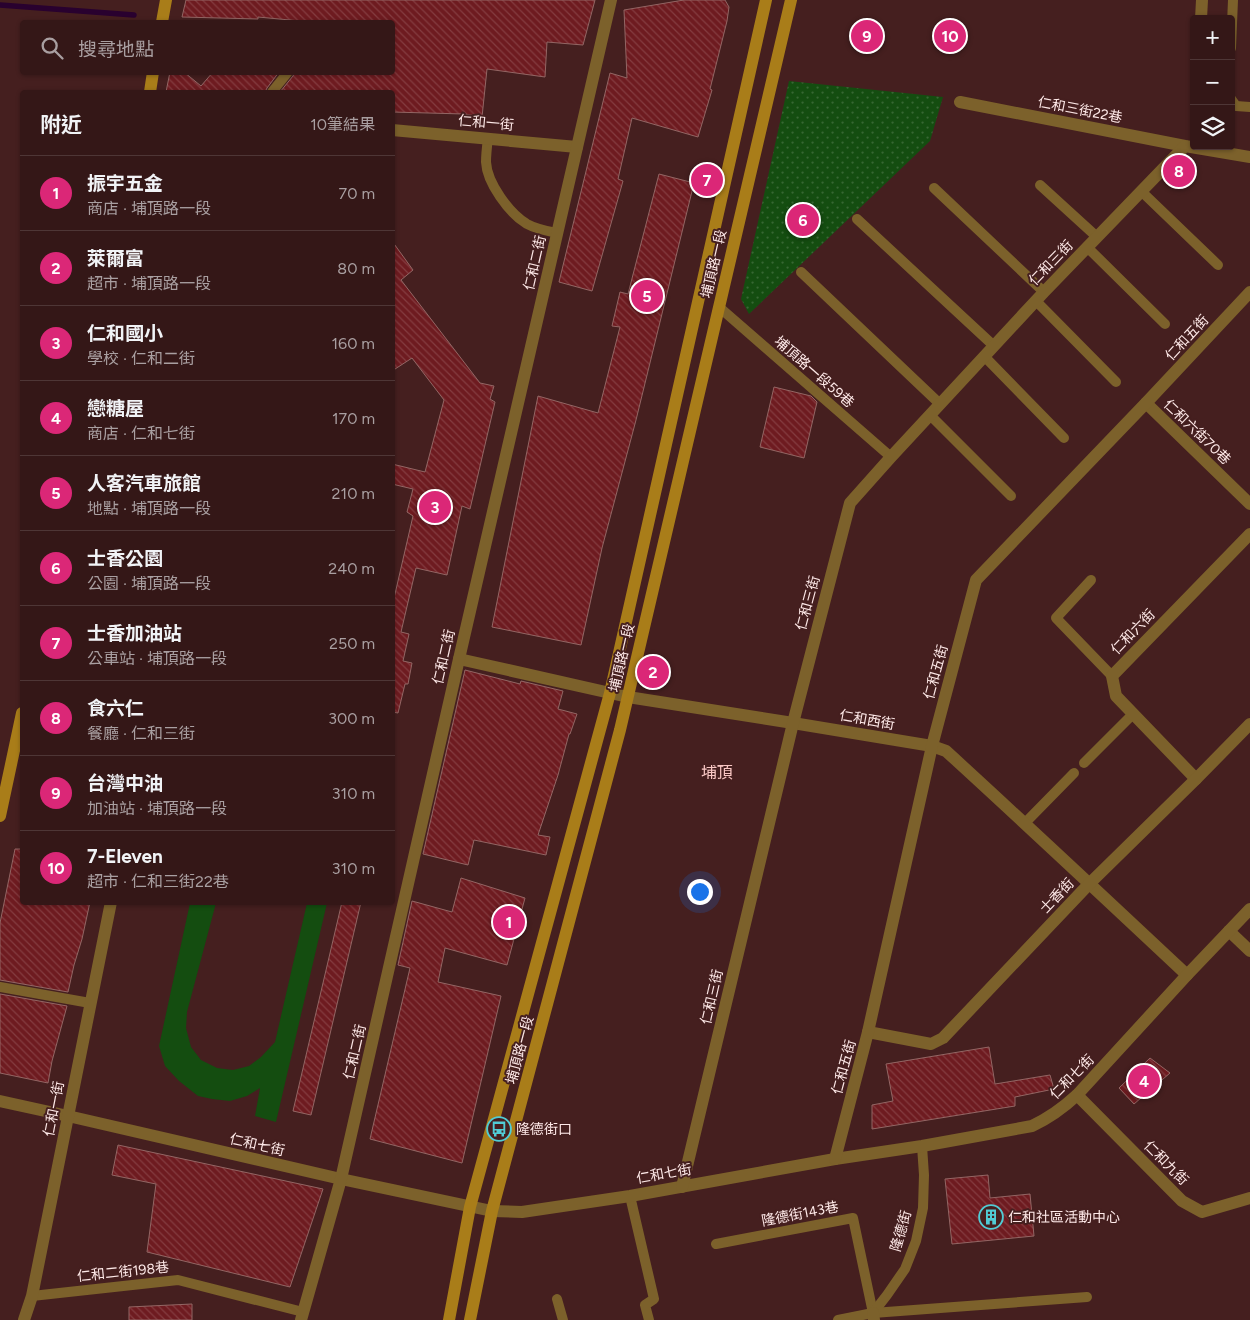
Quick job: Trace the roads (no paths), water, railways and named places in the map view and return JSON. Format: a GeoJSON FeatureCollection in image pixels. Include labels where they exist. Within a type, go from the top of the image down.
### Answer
{"type":"FeatureCollection","features":[{"type":"Feature","properties":{"kind":"street"},"geometry":{"type":"LineString","coordinates":[[162,20],[166,0]]}},
{"type":"Feature","properties":{"kind":"street","name":"仁和二街"},"geometry":{"type":"LineString","coordinates":[[302,1316],[341,1179],[611,0]]}},
{"type":"Feature","properties":{"kind":"street","name":"埔頂路一段"},"geometry":{"type":"LineString","coordinates":[[449,1320],[470,1207],[610,692],[766,0]]}},
{"type":"Feature","properties":{"kind":"street","name":"埔頂路一段"},"geometry":{"type":"LineString","coordinates":[[470,1320],[492,1211],[620,730],[791,0]]}},
{"type":"Feature","properties":{"kind":"street"},"geometry":{"type":"LineString","coordinates":[[1201,15],[1202,0]]}},
{"type":"Feature","properties":{"kind":"street"},"geometry":{"type":"LineString","coordinates":[[150,90],[153,75]]}},
{"type":"Feature","properties":{"kind":"street","name":"仁和三街22巷"},"geometry":{"type":"LineString","coordinates":[[960,102],[1190,145]]}},
{"type":"Feature","properties":{"kind":"street","name":"仁和一街"},"geometry":{"type":"LineString","coordinates":[[395,130],[577,147]]}},
{"type":"Feature","properties":{"kind":"street","name":"仁和三街"},"geometry":{"type":"LineString","coordinates":[[682,1187],[792,723],[850,503],[984,356],[1087,247],[1141,191],[1190,146]]}},
{"type":"Feature","properties":{"kind":"street","name":"仁和三街22巷"},"geometry":{"type":"LineString","coordinates":[[1218,150],[1250,156]]}},
{"type":"Feature","properties":{"kind":"street","name":"仁和五街"},"geometry":{"type":"LineString","coordinates":[[835,1159],[868,1032],[932,746],[976,580],[1250,292]]}},
{"type":"Feature","properties":{"kind":"street","name":"仁和六街70巷"},"geometry":{"type":"LineString","coordinates":[[1146,403],[1250,504]]}},
{"type":"Feature","properties":{"kind":"street","name":"仁和六街"},"geometry":{"type":"LineString","coordinates":[[1196,779],[1116,696],[1112,676],[1250,534]]}},
{"type":"Feature","properties":{"kind":"street","name":"仁和西街"},"geometry":{"type":"LineString","coordinates":[[459,659],[628,697],[932,746],[946,752],[1188,974]]}},
{"type":"Feature","properties":{"kind":"street"},"geometry":{"type":"LineString","coordinates":[[0,816],[20,723]]}},
{"type":"Feature","properties":{"kind":"street","name":"士香街"},"geometry":{"type":"LineString","coordinates":[[868,1032],[931,1044],[943,1038],[1089,884],[1250,724]]}},
{"type":"Feature","properties":{"kind":"street","name":"仁和一街"},"geometry":{"type":"LineString","coordinates":[[24,1320],[32,1296],[110,905]]}},
{"type":"Feature","properties":{"kind":"street","name":"仁和七街"},"geometry":{"type":"LineString","coordinates":[[0,1102],[492,1211],[522,1212],[630,1196],[1032,1126],[1045,1120],[1064,1108],[1077,1095],[1250,909]]}},
{"type":"Feature","properties":{"kind":"street"},"geometry":{"type":"LineString","coordinates":[[1229,931],[1250,950]]}},
{"type":"Feature","properties":{"kind":"street","name":"仁和九街"},"geometry":{"type":"LineString","coordinates":[[1077,1095],[1182,1201],[1202,1212],[1250,1198]]}},
{"type":"Feature","properties":{"kind":"lane"},"geometry":{"type":"LineString","coordinates":[[1232,15],[1233,0]]}},
{"type":"Feature","properties":{"kind":"lane"},"geometry":{"type":"LineString","coordinates":[[274,90],[286,75]]}},
{"type":"Feature","properties":{"kind":"lane"},"geometry":{"type":"LineString","coordinates":[[1235,105],[1250,107]]}},
{"type":"Feature","properties":{"kind":"lane"},"geometry":{"type":"LineString","coordinates":[[488,138],[486,164],[492,183],[501,198],[526,224],[557,233]]}},
{"type":"Feature","properties":{"kind":"lane"},"geometry":{"type":"LineString","coordinates":[[1040,185],[1097,237]]}},
{"type":"Feature","properties":{"kind":"lane"},"geometry":{"type":"LineString","coordinates":[[934,188],[1040,297],[1116,382]]}},
{"type":"Feature","properties":{"kind":"lane"},"geometry":{"type":"LineString","coordinates":[[1141,191],[1218,265]]}},
{"type":"Feature","properties":{"kind":"lane"},"geometry":{"type":"LineString","coordinates":[[857,219],[994,346]]}},
{"type":"Feature","properties":{"kind":"lane"},"geometry":{"type":"LineString","coordinates":[[1087,247],[1165,324]]}},
{"type":"Feature","properties":{"kind":"lane"},"geometry":{"type":"LineString","coordinates":[[801,272],[940,404]]}},
{"type":"Feature","properties":{"kind":"lane","name":"埔頂路一段59巷"},"geometry":{"type":"LineString","coordinates":[[719,308],[891,457]]}},
{"type":"Feature","properties":{"kind":"lane"},"geometry":{"type":"LineString","coordinates":[[984,356],[1064,438]]}},
{"type":"Feature","properties":{"kind":"lane"},"geometry":{"type":"LineString","coordinates":[[930,415],[1011,496]]}},
{"type":"Feature","properties":{"kind":"lane"},"geometry":{"type":"LineString","coordinates":[[1091,580],[1056,618],[1112,676]]}},
{"type":"Feature","properties":{"kind":"lane"},"geometry":{"type":"LineString","coordinates":[[1084,763],[1133,714]]}},
{"type":"Feature","properties":{"kind":"lane"},"geometry":{"type":"LineString","coordinates":[[1025,823],[1074,773]]}},
{"type":"Feature","properties":{"kind":"lane"},"geometry":{"type":"LineString","coordinates":[[0,987],[90,1003]]}},
{"type":"Feature","properties":{"kind":"lane","name":"隆德街"},"geometry":{"type":"LineString","coordinates":[[874,1316],[904,1269],[916,1241],[923,1208],[924,1175],[922,1146]]}},
{"type":"Feature","properties":{"kind":"lane"},"geometry":{"type":"LineString","coordinates":[[630,1196],[654,1300],[645,1305],[649,1320]]}},
{"type":"Feature","properties":{"kind":"lane","name":"隆德街143巷"},"geometry":{"type":"LineString","coordinates":[[716,1244],[853,1218],[874,1316]]}},
{"type":"Feature","properties":{"kind":"lane","name":"仁和二街198巷"},"geometry":{"type":"LineString","coordinates":[[32,1296],[178,1280],[302,1316]]}},
{"type":"Feature","properties":{"kind":"lane"},"geometry":{"type":"LineString","coordinates":[[838,1320],[1087,1298]]}},
{"type":"Feature","properties":{"kind":"lane"},"geometry":{"type":"LineString","coordinates":[[557,1299],[563,1320]]}},
{"type":"Feature","properties":{"kind":"waterway"},"geometry":{"type":"LineString","coordinates":[[0,5],[134,15]]}},
{"type":"Feature","properties":{"kind":"place","name":"台灣中油"},"geometry":{"type":"Point","coordinates":[867,36]}},
{"type":"Feature","properties":{"kind":"place","name":"7-Eleven"},"geometry":{"type":"Point","coordinates":[950,36]}},
{"type":"Feature","properties":{"kind":"place","name":"食六仁"},"geometry":{"type":"Point","coordinates":[1179,171]}},
{"type":"Feature","properties":{"kind":"place","name":"士香加油站"},"geometry":{"type":"Point","coordinates":[707,180]}},
{"type":"Feature","properties":{"kind":"place","name":"士香公園"},"geometry":{"type":"Point","coordinates":[803,220]}},
{"type":"Feature","properties":{"kind":"place","name":"人客汽車旅館"},"geometry":{"type":"Point","coordinates":[647,296]}},
{"type":"Feature","properties":{"kind":"place","name":"仁和國小"},"geometry":{"type":"Point","coordinates":[435,507]}},
{"type":"Feature","properties":{"kind":"place","name":"萊爾富"},"geometry":{"type":"Point","coordinates":[653,672]}},
{"type":"Feature","properties":{"kind":"place","name":"振宇五金"},"geometry":{"type":"Point","coordinates":[509,922]}},
{"type":"Feature","properties":{"kind":"place","name":"戀糖屋"},"geometry":{"type":"Point","coordinates":[1144,1081]}},
{"type":"Feature","properties":{"kind":"place","name":"隆德街口"},"geometry":{"type":"Point","coordinates":[499,1129]}},
{"type":"Feature","properties":{"kind":"place","name":"仁和社區活動中心"},"geometry":{"type":"Point","coordinates":[991,1217]}},
{"type":"Feature","properties":{"kind":"district","name":"埔頂"},"geometry":{"type":"Point","coordinates":[717,772]}}]}
